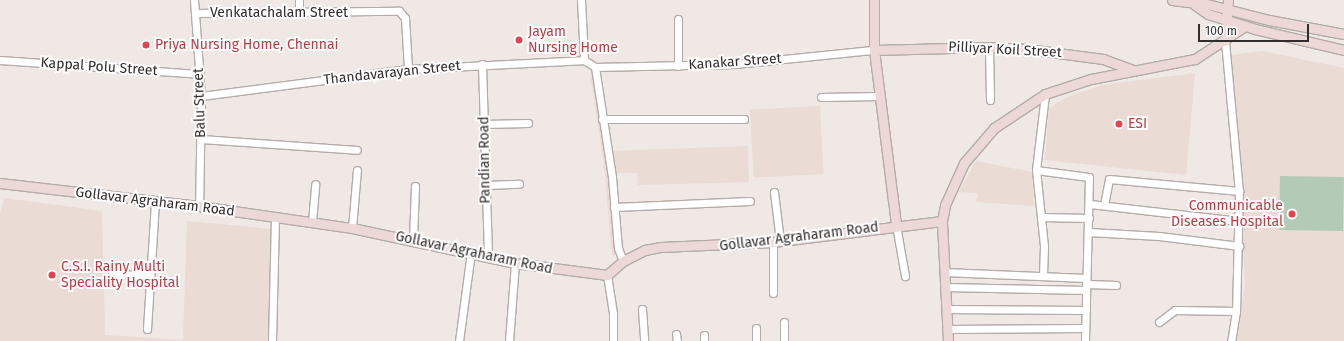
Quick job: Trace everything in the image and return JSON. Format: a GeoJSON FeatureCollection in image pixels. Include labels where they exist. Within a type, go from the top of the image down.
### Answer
{"type":"FeatureCollection","features":[{"type":"Feature","properties":{"kind":"street","name":"Balu Street"},"geometry":{"type":"LineString","coordinates":[[194,0],[201,96],[199,206]]}},
{"type":"Feature","properties":{"kind":"street"},"geometry":{"type":"LineString","coordinates":[[299,0],[299,14]]}},
{"type":"Feature","properties":{"kind":"street"},"geometry":{"type":"LineString","coordinates":[[582,0],[584,60],[595,67],[614,207],[618,248],[623,261]]}},
{"type":"Feature","properties":{"kind":"street"},"geometry":{"type":"LineString","coordinates":[[874,0],[874,50],[896,225],[905,276]]}},
{"type":"Feature","properties":{"kind":"street"},"geometry":{"type":"LineString","coordinates":[[1172,0],[1194,4],[1228,4],[1344,34]]}},
{"type":"Feature","properties":{"kind":"street"},"geometry":{"type":"LineString","coordinates":[[1194,4],[1208,14],[1245,26],[1344,50]]}},
{"type":"Feature","properties":{"kind":"street"},"geometry":{"type":"LineString","coordinates":[[1228,4],[1225,41],[1239,191],[1239,246],[1236,311],[1231,341]]}},
{"type":"Feature","properties":{"kind":"street","name":"Venkatachalam Street"},"geometry":{"type":"LineString","coordinates":[[196,13],[299,14],[399,11],[404,18],[408,68]]}},
{"type":"Feature","properties":{"kind":"street"},"geometry":{"type":"LineString","coordinates":[[678,19],[678,66]]}},
{"type":"Feature","properties":{"kind":"street"},"geometry":{"type":"LineString","coordinates":[[948,341],[942,220],[945,205],[964,163],[994,128],[1045,94],[1091,79],[1195,59],[1225,41],[1245,26]]}},
{"type":"Feature","properties":{"kind":"street"},"geometry":{"type":"LineString","coordinates":[[989,47],[990,100]]}},
{"type":"Feature","properties":{"kind":"street","name":"Pilliyar Koil Street"},"geometry":{"type":"LineString","coordinates":[[874,50],[989,47],[1103,58],[1133,70]]}},
{"type":"Feature","properties":{"kind":"street","name":"Kanakar Street"},"geometry":{"type":"LineString","coordinates":[[595,67],[735,64],[874,50]]}},
{"type":"Feature","properties":{"kind":"street","name":"Kappal Polu Street"},"geometry":{"type":"LineString","coordinates":[[0,60],[199,74]]}},
{"type":"Feature","properties":{"kind":"street","name":"Thandavarayan Street"},"geometry":{"type":"LineString","coordinates":[[201,96],[408,68],[584,60]]}},
{"type":"Feature","properties":{"kind":"street","name":"Pandian Road"},"geometry":{"type":"LineString","coordinates":[[482,64],[488,255]]}},
{"type":"Feature","properties":{"kind":"street"},"geometry":{"type":"LineString","coordinates":[[1043,275],[1041,217],[1036,170],[1045,94]]}},
{"type":"Feature","properties":{"kind":"street"},"geometry":{"type":"LineString","coordinates":[[821,97],[880,96]]}},
{"type":"Feature","properties":{"kind":"street"},"geometry":{"type":"LineString","coordinates":[[602,119],[744,119]]}},
{"type":"Feature","properties":{"kind":"street"},"geometry":{"type":"LineString","coordinates":[[484,124],[528,123]]}},
{"type":"Feature","properties":{"kind":"street"},"geometry":{"type":"LineString","coordinates":[[201,139],[357,150]]}},
{"type":"Feature","properties":{"kind":"street"},"geometry":{"type":"LineString","coordinates":[[352,228],[358,170]]}},
{"type":"Feature","properties":{"kind":"street"},"geometry":{"type":"LineString","coordinates":[[1036,170],[1089,177],[1090,232],[1086,284],[1085,341]]}},
{"type":"Feature","properties":{"kind":"street"},"geometry":{"type":"LineString","coordinates":[[1104,205],[1109,179],[1239,191]]}},
{"type":"Feature","properties":{"kind":"street","name":"Gollavar Agraharam Road"},"geometry":{"type":"LineString","coordinates":[[0,183],[199,206],[352,228],[488,255],[515,263],[607,275],[623,261],[645,250],[661,247],[777,241],[942,220]]}},
{"type":"Feature","properties":{"kind":"street"},"geometry":{"type":"LineString","coordinates":[[312,222],[315,184]]}},
{"type":"Feature","properties":{"kind":"street"},"geometry":{"type":"LineString","coordinates":[[485,185],[519,184]]}},
{"type":"Feature","properties":{"kind":"street"},"geometry":{"type":"LineString","coordinates":[[413,240],[415,186]]}},
{"type":"Feature","properties":{"kind":"street"},"geometry":{"type":"LineString","coordinates":[[773,293],[777,241],[774,192]]}},
{"type":"Feature","properties":{"kind":"street"},"geometry":{"type":"LineString","coordinates":[[147,329],[148,275],[155,201]]}},
{"type":"Feature","properties":{"kind":"street"},"geometry":{"type":"LineString","coordinates":[[614,207],[750,201]]}},
{"type":"Feature","properties":{"kind":"street"},"geometry":{"type":"LineString","coordinates":[[1090,204],[1239,221]]}},
{"type":"Feature","properties":{"kind":"street"},"geometry":{"type":"LineString","coordinates":[[272,341],[275,217]]}},
{"type":"Feature","properties":{"kind":"street"},"geometry":{"type":"LineString","coordinates":[[1041,217],[1089,218]]}},
{"type":"Feature","properties":{"kind":"street"},"geometry":{"type":"LineString","coordinates":[[1090,232],[1160,236],[1239,246]]}},
{"type":"Feature","properties":{"kind":"street"},"geometry":{"type":"LineString","coordinates":[[459,341],[471,252]]}},
{"type":"Feature","properties":{"kind":"street"},"geometry":{"type":"LineString","coordinates":[[509,341],[515,263]]}},
{"type":"Feature","properties":{"kind":"street"},"geometry":{"type":"LineString","coordinates":[[944,272],[1043,275],[1086,284]]}},
{"type":"Feature","properties":{"kind":"street"},"geometry":{"type":"LineString","coordinates":[[112,274],[148,275]]}},
{"type":"Feature","properties":{"kind":"street"},"geometry":{"type":"LineString","coordinates":[[607,275],[613,314],[613,341]]}},
{"type":"Feature","properties":{"kind":"street"},"geometry":{"type":"LineString","coordinates":[[945,287],[1086,284],[1116,285]]}},
{"type":"Feature","properties":{"kind":"street"},"geometry":{"type":"LineString","coordinates":[[642,309],[644,341]]}},
{"type":"Feature","properties":{"kind":"street"},"geometry":{"type":"LineString","coordinates":[[946,309],[1086,310]]}},
{"type":"Feature","properties":{"kind":"street"},"geometry":{"type":"LineString","coordinates":[[1159,322],[1175,310],[1236,311]]}},
{"type":"Feature","properties":{"kind":"street"},"geometry":{"type":"LineString","coordinates":[[784,322],[784,341]]}},
{"type":"Feature","properties":{"kind":"street"},"geometry":{"type":"LineString","coordinates":[[756,328],[756,341]]}},
{"type":"Feature","properties":{"kind":"street"},"geometry":{"type":"LineString","coordinates":[[948,329],[1085,328]]}},
{"type":"Feature","properties":{"kind":"shaded area","name":"Communicable Diseases Hospital"},"geometry":{"type":"Polygon","coordinates":[[[1262,51],[1344,68],[1344,341],[1237,341],[1245,284],[1232,55],[1262,51]]]}},
{"type":"Feature","properties":{"kind":"shaded area"},"geometry":{"type":"Polygon","coordinates":[[[590,73],[600,73],[610,151],[748,146],[749,182],[638,185],[637,173],[614,173],[624,253],[612,256],[604,164],[590,73]]]}},
{"type":"Feature","properties":{"kind":"shaded area","name":"ESI"},"geometry":{"type":"Polygon","coordinates":[[[1195,73],[1186,175],[1045,160],[1049,108],[1070,96],[1102,85],[1195,73]]]}},
{"type":"Feature","properties":{"kind":"shaded area"},"geometry":{"type":"Polygon","coordinates":[[[820,106],[824,174],[754,178],[750,110],[820,106]]]}},
{"type":"Feature","properties":{"kind":"shaded area"},"geometry":{"type":"Polygon","coordinates":[[[976,161],[1032,172],[1034,206],[976,202],[978,193],[959,192],[976,161]]]}},
{"type":"Feature","properties":{"kind":"shaded area"},"geometry":{"type":"Polygon","coordinates":[[[4,198],[102,211],[105,335],[183,340],[187,221],[272,229],[269,341],[0,341],[0,215],[4,198]]]}},
{"type":"Feature","properties":{"kind":"green space"},"geometry":{"type":"Polygon","coordinates":[[[1280,176],[1344,177],[1343,231],[1279,230],[1280,176]]]}},
{"type":"Feature","properties":{"kind":"place","name":"Jayam Nursing Home"},"geometry":{"type":"Point","coordinates":[519,40]}},
{"type":"Feature","properties":{"kind":"place","name":"Priya Nursing Home, Chennai"},"geometry":{"type":"Point","coordinates":[146,45]}},
{"type":"Feature","properties":{"kind":"place","name":"ESI"},"geometry":{"type":"Point","coordinates":[1119,124]}},
{"type":"Feature","properties":{"kind":"place","name":"Communicable Diseases Hospital"},"geometry":{"type":"Point","coordinates":[1292,214]}},
{"type":"Feature","properties":{"kind":"place","name":"C.S.I. Rainy Multi Speciality Hospital"},"geometry":{"type":"Point","coordinates":[52,275]}}]}
